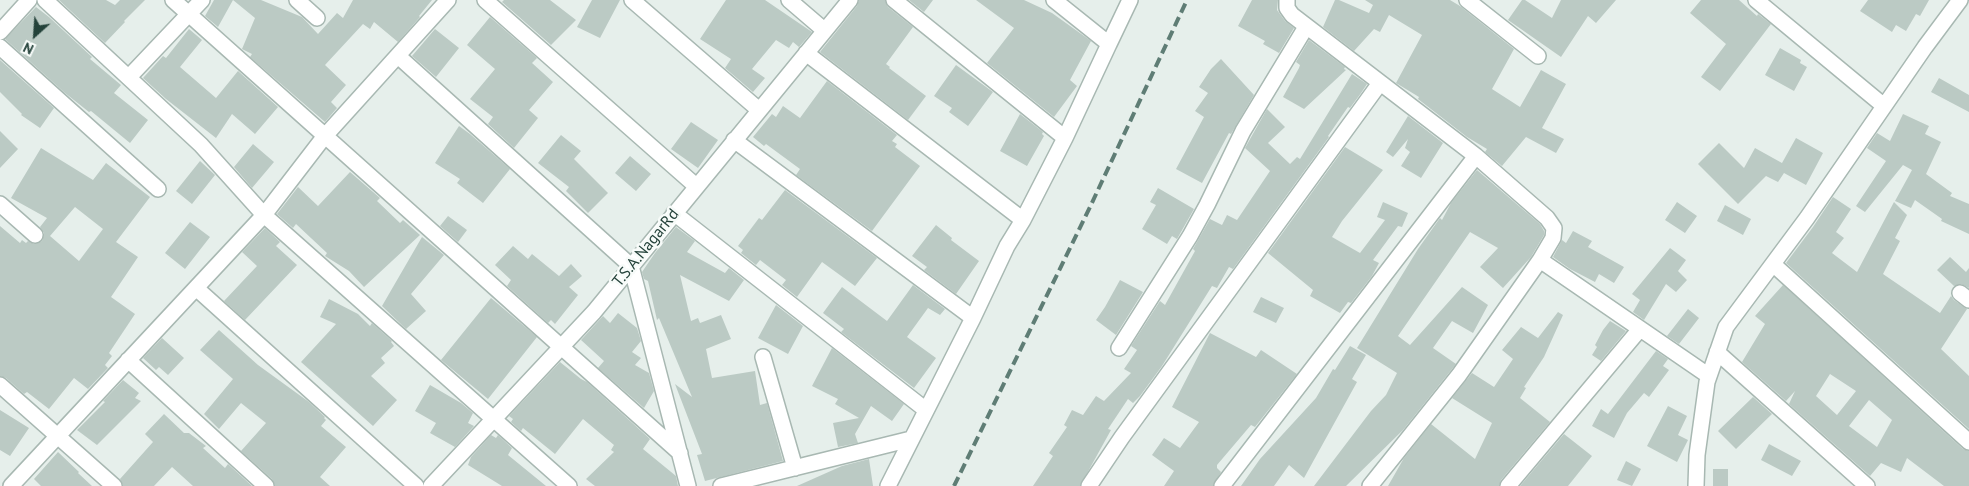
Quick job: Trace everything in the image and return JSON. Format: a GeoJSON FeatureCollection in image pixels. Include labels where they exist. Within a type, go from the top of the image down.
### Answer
{"type":"FeatureCollection","features":[{"type":"Feature","properties":{"kind":"street"},"geometry":{"type":"LineString","coordinates":[[0,32],[29,0]]}},
{"type":"Feature","properties":{"kind":"street"},"geometry":{"type":"LineString","coordinates":[[45,0],[201,144],[264,215],[569,486]]}},
{"type":"Feature","properties":{"kind":"street"},"geometry":{"type":"LineString","coordinates":[[173,0],[680,453]]}},
{"type":"Feature","properties":{"kind":"street"},"geometry":{"type":"LineString","coordinates":[[129,77],[190,15],[202,0]]}},
{"type":"Feature","properties":{"kind":"street"},"geometry":{"type":"LineString","coordinates":[[297,0],[317,18]]}},
{"type":"Feature","properties":{"kind":"street"},"geometry":{"type":"LineString","coordinates":[[11,486],[264,215],[324,136],[448,0]]}},
{"type":"Feature","properties":{"kind":"street"},"geometry":{"type":"LineString","coordinates":[[485,0],[696,186]]}},
{"type":"Feature","properties":{"kind":"street"},"geometry":{"type":"LineString","coordinates":[[632,0],[759,110]]}},
{"type":"Feature","properties":{"kind":"street"},"geometry":{"type":"LineString","coordinates":[[789,0],[824,30]]}},
{"type":"Feature","properties":{"kind":"street","name":"T.S.A.NagarRd"},"geometry":{"type":"LineString","coordinates":[[431,486],[594,312],[850,0]]}},
{"type":"Feature","properties":{"kind":"street"},"geometry":{"type":"LineString","coordinates":[[894,0],[1065,138]]}},
{"type":"Feature","properties":{"kind":"street"},"geometry":{"type":"LineString","coordinates":[[1054,0],[1109,44]]}},
{"type":"Feature","properties":{"kind":"street"},"geometry":{"type":"LineString","coordinates":[[888,486],[973,318],[1007,246],[1023,220],[1065,138],[1130,0]]}},
{"type":"Feature","properties":{"kind":"street"},"geometry":{"type":"LineString","coordinates":[[1287,0],[1287,8],[1306,27],[1476,156],[1547,218],[1554,228],[1553,238],[1540,260],[1458,374],[1370,486]]}},
{"type":"Feature","properties":{"kind":"street"},"geometry":{"type":"LineString","coordinates":[[1467,0],[1538,56]]}},
{"type":"Feature","properties":{"kind":"street"},"geometry":{"type":"LineString","coordinates":[[1757,0],[1884,106]]}},
{"type":"Feature","properties":{"kind":"street"},"geometry":{"type":"LineString","coordinates":[[1696,486],[1697,455],[1709,376],[1726,327],[1960,0]]}},
{"type":"Feature","properties":{"kind":"street"},"geometry":{"type":"LineString","coordinates":[[1119,348],[1190,236],[1242,131],[1306,27]]}},
{"type":"Feature","properties":{"kind":"street"},"geometry":{"type":"LineString","coordinates":[[0,47],[158,189]]}},
{"type":"Feature","properties":{"kind":"street"},"geometry":{"type":"LineString","coordinates":[[806,53],[1023,220]]}},
{"type":"Feature","properties":{"kind":"street"},"geometry":{"type":"LineString","coordinates":[[398,56],[631,266],[688,486]]}},
{"type":"Feature","properties":{"kind":"street"},"geometry":{"type":"LineString","coordinates":[[1089,486],[1122,437],[1380,83]]}},
{"type":"Feature","properties":{"kind":"street"},"geometry":{"type":"LineString","coordinates":[[734,140],[973,318]]}},
{"type":"Feature","properties":{"kind":"street"},"geometry":{"type":"LineString","coordinates":[[1222,486],[1476,156]]}},
{"type":"Feature","properties":{"kind":"street"},"geometry":{"type":"LineString","coordinates":[[0,204],[34,235]]}},
{"type":"Feature","properties":{"kind":"street"},"geometry":{"type":"LineString","coordinates":[[674,213],[926,410]]}},
{"type":"Feature","properties":{"kind":"street"},"geometry":{"type":"LineString","coordinates":[[1540,260],[1709,376]]}},
{"type":"Feature","properties":{"kind":"street"},"geometry":{"type":"LineString","coordinates":[[1772,264],[1969,442]]}},
{"type":"Feature","properties":{"kind":"street"},"geometry":{"type":"LineString","coordinates":[[196,288],[416,486]]}},
{"type":"Feature","properties":{"kind":"street"},"geometry":{"type":"LineString","coordinates":[[1508,486],[1640,328]]}},
{"type":"Feature","properties":{"kind":"street"},"geometry":{"type":"LineString","coordinates":[[1718,352],[1867,486]]}},
{"type":"Feature","properties":{"kind":"street"},"geometry":{"type":"LineString","coordinates":[[764,357],[795,468]]}},
{"type":"Feature","properties":{"kind":"street"},"geometry":{"type":"LineString","coordinates":[[128,360],[266,486]]}},
{"type":"Feature","properties":{"kind":"street"},"geometry":{"type":"LineString","coordinates":[[0,386],[114,486]]}},
{"type":"Feature","properties":{"kind":"street"},"geometry":{"type":"LineString","coordinates":[[721,486],[911,439]]}},
{"type":"Feature","properties":{"kind":"building"},"geometry":{"type":"Polygon","coordinates":[[[59,0],[106,0],[115,5],[120,0],[145,0],[105,43],[59,0]]]}},
{"type":"Feature","properties":{"kind":"building"},"geometry":{"type":"Polygon","coordinates":[[[214,0],[233,0],[218,27],[205,16],[214,0]]]}},
{"type":"Feature","properties":{"kind":"building"},"geometry":{"type":"Polygon","coordinates":[[[233,0],[261,0],[302,17],[318,34],[337,13],[343,18],[353,0],[432,0],[398,42],[374,22],[370,29],[363,24],[325,65],[346,85],[331,102],[337,108],[325,122],[250,57],[252,54],[242,49],[255,18],[233,0]]]}},
{"type":"Feature","properties":{"kind":"building"},"geometry":{"type":"Polygon","coordinates":[[[504,0],[550,0],[576,20],[551,45],[502,2],[504,0]]]}},
{"type":"Feature","properties":{"kind":"building"},"geometry":{"type":"Polygon","coordinates":[[[592,0],[620,0],[600,38],[577,27],[592,0]]]}},
{"type":"Feature","properties":{"kind":"building"},"geometry":{"type":"Polygon","coordinates":[[[726,0],[765,0],[812,32],[799,47],[793,42],[789,48],[776,40],[752,69],[765,78],[753,92],[725,68],[731,59],[700,39],[726,0]]]}},
{"type":"Feature","properties":{"kind":"building"},"geometry":{"type":"Polygon","coordinates":[[[859,0],[885,0],[888,7],[913,27],[886,64],[926,96],[908,120],[820,52],[857,6],[859,0]]]}},
{"type":"Feature","properties":{"kind":"building"},"geometry":{"type":"Polygon","coordinates":[[[909,0],[933,0],[924,12],[909,0]]]}},
{"type":"Feature","properties":{"kind":"building"},"geometry":{"type":"Polygon","coordinates":[[[976,0],[1024,0],[1052,13],[1091,41],[1070,80],[1077,86],[1054,117],[987,63],[1014,28],[976,0]]]}},
{"type":"Feature","properties":{"kind":"building"},"geometry":{"type":"Polygon","coordinates":[[[1252,0],[1278,0],[1277,10],[1285,21],[1294,28],[1279,53],[1263,44],[1265,41],[1238,26],[1252,0]]]}},
{"type":"Feature","properties":{"kind":"building"},"geometry":{"type":"Polygon","coordinates":[[[1335,0],[1369,13],[1373,5],[1365,0],[1450,0],[1460,6],[1514,49],[1492,89],[1520,107],[1541,70],[1566,84],[1542,128],[1564,139],[1556,153],[1526,137],[1502,166],[1485,152],[1487,149],[1467,137],[1418,99],[1419,97],[1396,83],[1422,35],[1389,15],[1380,32],[1374,29],[1354,51],[1323,27],[1335,0]]]}},
{"type":"Feature","properties":{"kind":"building"},"geometry":{"type":"Polygon","coordinates":[[[1522,0],[1525,0],[1552,18],[1561,0],[1616,0],[1596,23],[1588,16],[1561,57],[1508,20],[1522,0]]]}},
{"type":"Feature","properties":{"kind":"building"},"geometry":{"type":"Polygon","coordinates":[[[1701,0],[1739,0],[1757,16],[1758,14],[1771,24],[1720,91],[1701,77],[1726,44],[1690,13],[1701,0]]]}},
{"type":"Feature","properties":{"kind":"building"},"geometry":{"type":"Polygon","coordinates":[[[1868,0],[1929,0],[1920,16],[1916,14],[1906,31],[1896,25],[1892,32],[1860,11],[1868,0]]]}},
{"type":"Feature","properties":{"kind":"building"},"geometry":{"type":"Polygon","coordinates":[[[36,7],[92,57],[90,59],[121,85],[114,93],[148,120],[130,143],[91,111],[89,112],[65,93],[5,39],[36,7]]]}},
{"type":"Feature","properties":{"kind":"building"},"geometry":{"type":"Polygon","coordinates":[[[490,17],[537,58],[532,63],[553,82],[529,110],[538,118],[514,148],[488,124],[493,117],[470,99],[495,69],[467,45],[490,17]]]}},
{"type":"Feature","properties":{"kind":"building"},"geometry":{"type":"Polygon","coordinates":[[[189,29],[202,40],[180,67],[216,98],[238,71],[278,107],[255,134],[232,114],[216,138],[166,99],[143,78],[163,56],[166,58],[189,29]]]}},
{"type":"Feature","properties":{"kind":"building"},"geometry":{"type":"Polygon","coordinates":[[[435,29],[459,48],[436,77],[412,56],[435,29]]]}},
{"type":"Feature","properties":{"kind":"building"},"geometry":{"type":"Polygon","coordinates":[[[1309,40],[1345,67],[1344,69],[1346,70],[1304,109],[1283,97],[1299,68],[1300,65],[1296,62],[1309,40]]]}},
{"type":"Feature","properties":{"kind":"building"},"geometry":{"type":"Polygon","coordinates":[[[1780,48],[1801,60],[1800,63],[1807,67],[1794,91],[1765,75],[1780,48]]]}},
{"type":"Feature","properties":{"kind":"building"},"geometry":{"type":"Polygon","coordinates":[[[1221,59],[1254,95],[1231,134],[1229,133],[1202,183],[1176,169],[1204,117],[1195,111],[1208,93],[1199,87],[1211,69],[1221,59]]]}},
{"type":"Feature","properties":{"kind":"building"},"geometry":{"type":"Polygon","coordinates":[[[0,60],[54,108],[40,128],[21,115],[0,92],[0,60]]]}},
{"type":"Feature","properties":{"kind":"building"},"geometry":{"type":"Polygon","coordinates":[[[956,65],[993,92],[968,126],[949,112],[952,108],[934,96],[956,65]]]}},
{"type":"Feature","properties":{"kind":"building"},"geometry":{"type":"Polygon","coordinates":[[[1352,74],[1367,84],[1350,108],[1348,107],[1329,137],[1233,269],[1229,267],[1217,288],[1212,286],[1162,366],[1140,396],[1133,403],[1128,399],[1108,429],[1111,430],[1080,486],[1033,486],[1053,456],[1049,453],[1067,427],[1064,425],[1072,410],[1083,415],[1096,396],[1104,401],[1131,373],[1124,369],[1137,350],[1131,346],[1160,301],[1165,305],[1195,251],[1193,249],[1210,219],[1222,225],[1227,215],[1237,220],[1270,171],[1245,148],[1267,109],[1285,127],[1268,143],[1290,164],[1297,157],[1300,159],[1352,74]]]}},
{"type":"Feature","properties":{"kind":"building"},"geometry":{"type":"Polygon","coordinates":[[[1939,78],[1969,95],[1969,112],[1931,92],[1939,78]]]}},
{"type":"Feature","properties":{"kind":"building"},"geometry":{"type":"Polygon","coordinates":[[[827,81],[897,135],[892,141],[897,144],[895,147],[920,166],[872,231],[796,175],[800,169],[766,144],[764,146],[753,137],[772,114],[776,117],[783,106],[800,118],[827,81]]]}},
{"type":"Feature","properties":{"kind":"building"},"geometry":{"type":"Polygon","coordinates":[[[1020,114],[1043,132],[1044,136],[1027,166],[1000,151],[1020,114]]]}},
{"type":"Feature","properties":{"kind":"building"},"geometry":{"type":"Polygon","coordinates":[[[1903,114],[1929,126],[1925,134],[1941,142],[1926,174],[1952,193],[1950,196],[1969,204],[1969,234],[1941,221],[1942,219],[1915,200],[1911,208],[1895,201],[1912,170],[1903,165],[1865,212],[1856,206],[1886,161],[1867,148],[1877,133],[1890,141],[1903,114]]]}},
{"type":"Feature","properties":{"kind":"building"},"geometry":{"type":"Polygon","coordinates":[[[1408,116],[1443,143],[1421,178],[1401,166],[1410,152],[1405,148],[1408,139],[1393,157],[1386,152],[1408,116]]]}},
{"type":"Feature","properties":{"kind":"building"},"geometry":{"type":"Polygon","coordinates":[[[691,122],[718,140],[698,168],[671,149],[691,122]]]}},
{"type":"Feature","properties":{"kind":"building"},"geometry":{"type":"Polygon","coordinates":[[[459,126],[510,169],[483,203],[457,183],[460,179],[435,163],[459,126]]]}},
{"type":"Feature","properties":{"kind":"building"},"geometry":{"type":"Polygon","coordinates":[[[0,131],[18,149],[0,168],[0,131]]]}},
{"type":"Feature","properties":{"kind":"building"},"geometry":{"type":"Polygon","coordinates":[[[561,135],[581,151],[574,159],[608,193],[588,213],[566,191],[569,187],[538,163],[561,135]]]}},
{"type":"Feature","properties":{"kind":"building"},"geometry":{"type":"Polygon","coordinates":[[[1796,138],[1823,153],[1806,185],[1784,173],[1778,182],[1766,176],[1738,204],[1698,164],[1719,143],[1744,168],[1755,148],[1782,163],[1796,138]]]}},
{"type":"Feature","properties":{"kind":"building"},"geometry":{"type":"Polygon","coordinates":[[[253,144],[274,162],[252,188],[234,167],[253,144]]]}},
{"type":"Feature","properties":{"kind":"building"},"geometry":{"type":"Polygon","coordinates":[[[1345,147],[1383,170],[1342,221],[1332,237],[1360,253],[1385,220],[1377,217],[1383,202],[1408,213],[1402,227],[1398,226],[1373,260],[1379,263],[1372,276],[1351,303],[1348,302],[1340,313],[1310,296],[1313,290],[1268,253],[1345,147]]]}},
{"type":"Feature","properties":{"kind":"building"},"geometry":{"type":"Polygon","coordinates":[[[41,148],[93,180],[106,163],[150,197],[116,242],[138,257],[111,297],[135,314],[109,353],[112,356],[105,365],[108,368],[88,389],[74,378],[49,409],[27,392],[24,394],[6,378],[0,376],[0,226],[20,243],[22,240],[26,243],[28,241],[34,244],[42,241],[44,233],[40,227],[47,218],[11,198],[41,148]],[[75,207],[50,236],[79,261],[103,229],[75,207]]]}},
{"type":"Feature","properties":{"kind":"building"},"geometry":{"type":"Polygon","coordinates":[[[630,156],[651,174],[636,191],[615,173],[630,156]]]}},
{"type":"Feature","properties":{"kind":"building"},"geometry":{"type":"Polygon","coordinates":[[[200,161],[215,175],[192,204],[176,191],[200,161]]]}},
{"type":"Feature","properties":{"kind":"building"},"geometry":{"type":"Polygon","coordinates":[[[1477,170],[1540,224],[1544,235],[1531,257],[1503,288],[1480,267],[1498,248],[1470,232],[1398,336],[1410,345],[1462,287],[1488,305],[1473,333],[1452,321],[1433,348],[1456,364],[1403,430],[1346,486],[1314,486],[1371,411],[1386,395],[1397,373],[1357,348],[1418,249],[1440,218],[1442,220],[1451,203],[1477,170]]]}},
{"type":"Feature","properties":{"kind":"building"},"geometry":{"type":"Polygon","coordinates":[[[350,172],[380,198],[377,201],[400,223],[403,220],[420,235],[364,287],[349,271],[325,256],[327,253],[296,224],[293,228],[277,214],[298,187],[318,206],[350,172]]]}},
{"type":"Feature","properties":{"kind":"building"},"geometry":{"type":"Polygon","coordinates":[[[1158,188],[1194,209],[1177,239],[1172,236],[1167,244],[1142,229],[1156,205],[1150,202],[1158,188]]]}},
{"type":"Feature","properties":{"kind":"building"},"geometry":{"type":"Polygon","coordinates":[[[785,190],[877,258],[855,286],[822,262],[797,297],[782,285],[786,280],[760,260],[756,265],[741,253],[743,250],[738,246],[759,218],[762,220],[785,190]]]}},
{"type":"Feature","properties":{"kind":"building"},"geometry":{"type":"Polygon","coordinates":[[[1833,197],[1851,209],[1836,232],[1844,238],[1832,253],[1857,272],[1894,202],[1907,215],[1895,238],[1900,241],[1883,274],[1940,313],[1951,296],[1967,309],[1941,349],[1969,376],[1969,429],[1786,263],[1833,197]]]}},
{"type":"Feature","properties":{"kind":"building"},"geometry":{"type":"Polygon","coordinates":[[[1677,202],[1697,216],[1685,233],[1665,220],[1677,202]]]}},
{"type":"Feature","properties":{"kind":"building"},"geometry":{"type":"Polygon","coordinates":[[[1725,205],[1751,219],[1743,235],[1717,221],[1725,205]]]}},
{"type":"Feature","properties":{"kind":"building"},"geometry":{"type":"Polygon","coordinates":[[[448,216],[467,230],[458,242],[440,226],[448,216]]]}},
{"type":"Feature","properties":{"kind":"building"},"geometry":{"type":"Polygon","coordinates":[[[190,222],[210,237],[185,269],[165,253],[190,222]]]}},
{"type":"Feature","properties":{"kind":"building"},"geometry":{"type":"Polygon","coordinates":[[[936,225],[952,238],[951,240],[979,261],[956,294],[924,270],[927,267],[912,256],[936,225]]]}},
{"type":"Feature","properties":{"kind":"building"},"geometry":{"type":"Polygon","coordinates":[[[676,227],[695,241],[687,252],[725,273],[729,268],[744,280],[729,301],[680,275],[691,321],[698,318],[700,323],[721,315],[731,339],[706,349],[712,378],[755,371],[760,405],[767,403],[783,461],[705,481],[697,455],[702,454],[675,384],[692,397],[659,318],[657,320],[648,281],[644,279],[642,272],[676,227]]]}},
{"type":"Feature","properties":{"kind":"building"},"geometry":{"type":"Polygon","coordinates":[[[265,228],[280,242],[276,246],[297,265],[245,320],[224,301],[257,266],[242,252],[265,228]]]}},
{"type":"Feature","properties":{"kind":"building"},"geometry":{"type":"Polygon","coordinates":[[[1573,231],[1592,241],[1588,247],[1624,267],[1614,283],[1599,274],[1595,282],[1570,269],[1553,257],[1562,240],[1566,243],[1573,231]]]}},
{"type":"Feature","properties":{"kind":"building"},"geometry":{"type":"Polygon","coordinates":[[[422,237],[444,255],[411,294],[426,311],[406,329],[382,306],[422,237]]]}},
{"type":"Feature","properties":{"kind":"building"},"geometry":{"type":"Polygon","coordinates":[[[513,246],[528,259],[532,254],[559,276],[571,264],[582,276],[569,287],[578,295],[555,324],[551,320],[548,323],[507,286],[511,280],[495,265],[513,246]]]}},
{"type":"Feature","properties":{"kind":"building"},"geometry":{"type":"Polygon","coordinates":[[[1670,248],[1686,260],[1678,271],[1687,280],[1676,292],[1666,284],[1644,320],[1633,312],[1640,300],[1632,294],[1670,248]]]}},
{"type":"Feature","properties":{"kind":"building"},"geometry":{"type":"Polygon","coordinates":[[[1950,257],[1966,272],[1969,268],[1969,288],[1961,284],[1954,286],[1937,270],[1950,257]]]}},
{"type":"Feature","properties":{"kind":"building"},"geometry":{"type":"Polygon","coordinates":[[[1120,280],[1143,292],[1116,335],[1096,320],[1120,280]]]}},
{"type":"Feature","properties":{"kind":"building"},"geometry":{"type":"Polygon","coordinates":[[[913,285],[945,309],[940,315],[928,308],[907,337],[936,358],[914,388],[841,332],[844,329],[823,313],[842,287],[887,321],[913,285]]]}},
{"type":"Feature","properties":{"kind":"building"},"geometry":{"type":"Polygon","coordinates":[[[1783,285],[1963,449],[1969,451],[1969,486],[1944,486],[1907,458],[1901,472],[1881,463],[1870,476],[1789,404],[1795,391],[1786,401],[1742,362],[1765,324],[1755,316],[1783,285]],[[1830,374],[1816,396],[1837,415],[1856,391],[1830,374]],[[1869,400],[1849,426],[1877,447],[1892,420],[1869,400]]]}},
{"type":"Feature","properties":{"kind":"building"},"geometry":{"type":"Polygon","coordinates":[[[1261,297],[1284,308],[1276,323],[1253,312],[1261,297]]]}},
{"type":"Feature","properties":{"kind":"building"},"geometry":{"type":"Polygon","coordinates":[[[491,298],[537,337],[488,399],[441,360],[491,298]]]}},
{"type":"Feature","properties":{"kind":"building"},"geometry":{"type":"Polygon","coordinates":[[[329,299],[358,314],[370,326],[372,323],[392,341],[394,346],[381,358],[385,363],[371,376],[397,400],[373,426],[301,362],[336,324],[320,317],[329,299]]]}},
{"type":"Feature","properties":{"kind":"building"},"geometry":{"type":"Polygon","coordinates":[[[776,305],[803,326],[788,354],[758,338],[776,305]]]}},
{"type":"Feature","properties":{"kind":"building"},"geometry":{"type":"Polygon","coordinates":[[[1688,309],[1699,318],[1679,344],[1667,336],[1688,309]]]}},
{"type":"Feature","properties":{"kind":"building"},"geometry":{"type":"Polygon","coordinates":[[[1558,312],[1563,315],[1544,357],[1524,387],[1526,388],[1520,398],[1550,422],[1501,480],[1499,486],[1388,486],[1404,458],[1431,424],[1475,459],[1492,423],[1452,398],[1472,373],[1494,387],[1513,359],[1502,350],[1521,327],[1538,338],[1558,312]]]}},
{"type":"Feature","properties":{"kind":"building"},"geometry":{"type":"Polygon","coordinates":[[[618,313],[637,328],[641,341],[632,352],[641,358],[635,365],[649,373],[654,391],[644,408],[598,368],[604,361],[581,340],[603,316],[610,323],[618,313]]]}},
{"type":"Feature","properties":{"kind":"building"},"geometry":{"type":"Polygon","coordinates":[[[1610,321],[1626,331],[1601,361],[1592,355],[1597,347],[1595,345],[1610,321]]]}},
{"type":"Feature","properties":{"kind":"building"},"geometry":{"type":"Polygon","coordinates":[[[219,330],[258,365],[309,402],[325,417],[326,420],[321,426],[346,447],[320,477],[330,486],[275,486],[272,479],[241,451],[266,423],[241,403],[219,429],[204,414],[233,379],[200,350],[219,330]]]}},
{"type":"Feature","properties":{"kind":"building"},"geometry":{"type":"Polygon","coordinates":[[[1210,333],[1256,357],[1261,350],[1297,374],[1255,427],[1251,425],[1217,465],[1221,472],[1213,486],[1164,486],[1174,471],[1152,455],[1164,438],[1180,448],[1199,422],[1172,407],[1210,333]]]}},
{"type":"Feature","properties":{"kind":"building"},"geometry":{"type":"Polygon","coordinates":[[[162,338],[184,358],[168,375],[159,367],[156,370],[143,358],[162,338]]]}},
{"type":"Feature","properties":{"kind":"building"},"geometry":{"type":"Polygon","coordinates":[[[1350,346],[1366,355],[1352,379],[1357,382],[1304,478],[1289,465],[1274,486],[1241,486],[1260,459],[1316,398],[1333,369],[1335,370],[1350,346]]]}},
{"type":"Feature","properties":{"kind":"building"},"geometry":{"type":"Polygon","coordinates":[[[832,348],[904,404],[892,421],[871,406],[855,434],[858,443],[838,447],[833,423],[859,418],[835,404],[838,399],[812,386],[832,348]]]}},
{"type":"Feature","properties":{"kind":"building"},"geometry":{"type":"Polygon","coordinates":[[[1656,351],[1668,359],[1663,366],[1669,370],[1649,397],[1644,393],[1627,413],[1614,438],[1592,426],[1601,409],[1608,414],[1656,351]]]}},
{"type":"Feature","properties":{"kind":"building"},"geometry":{"type":"Polygon","coordinates":[[[560,362],[587,382],[650,439],[643,449],[676,476],[678,486],[595,486],[586,479],[614,452],[611,450],[614,445],[583,419],[555,454],[523,428],[521,431],[511,422],[513,419],[509,416],[560,362]]]}},
{"type":"Feature","properties":{"kind":"building"},"geometry":{"type":"Polygon","coordinates":[[[123,380],[139,393],[135,398],[141,401],[97,445],[77,430],[105,402],[103,401],[123,380]]]}},
{"type":"Feature","properties":{"kind":"building"},"geometry":{"type":"Polygon","coordinates":[[[430,385],[461,403],[473,413],[468,423],[474,426],[455,447],[430,433],[436,423],[415,411],[430,385]]]}},
{"type":"Feature","properties":{"kind":"building"},"geometry":{"type":"Polygon","coordinates":[[[1753,397],[1772,414],[1736,449],[1718,431],[1753,397]]]}},
{"type":"Feature","properties":{"kind":"building"},"geometry":{"type":"Polygon","coordinates":[[[1668,406],[1687,416],[1678,435],[1688,440],[1677,462],[1647,446],[1668,406]]]}},
{"type":"Feature","properties":{"kind":"building"},"geometry":{"type":"Polygon","coordinates":[[[0,410],[29,428],[10,456],[0,450],[0,410]]]}},
{"type":"Feature","properties":{"kind":"building"},"geometry":{"type":"Polygon","coordinates":[[[164,414],[184,433],[189,433],[206,446],[203,448],[225,468],[228,464],[252,486],[193,486],[172,467],[154,486],[123,486],[120,479],[153,442],[145,434],[164,414]]]}},
{"type":"Feature","properties":{"kind":"building"},"geometry":{"type":"Polygon","coordinates":[[[1564,434],[1592,456],[1568,486],[1520,486],[1564,434]]]}},
{"type":"Feature","properties":{"kind":"building"},"geometry":{"type":"Polygon","coordinates":[[[491,435],[496,438],[498,435],[512,448],[508,455],[546,486],[502,486],[468,465],[471,457],[491,435]]]}},
{"type":"Feature","properties":{"kind":"building"},"geometry":{"type":"Polygon","coordinates":[[[1769,444],[1801,461],[1792,476],[1761,460],[1769,444]]]}},
{"type":"Feature","properties":{"kind":"building"},"geometry":{"type":"Polygon","coordinates":[[[58,452],[92,486],[41,486],[34,479],[58,452]]]}},
{"type":"Feature","properties":{"kind":"building"},"geometry":{"type":"Polygon","coordinates":[[[869,459],[873,486],[797,486],[842,466],[869,459]]]}},
{"type":"Feature","properties":{"kind":"building"},"geometry":{"type":"Polygon","coordinates":[[[1626,461],[1641,469],[1632,486],[1617,480],[1626,461]]]}},
{"type":"Feature","properties":{"kind":"building"},"geometry":{"type":"Polygon","coordinates":[[[1713,469],[1728,469],[1728,486],[1713,486],[1713,469]]]}},
{"type":"Feature","properties":{"kind":"railway"},"geometry":{"type":"LineString","coordinates":[[954,486],[1090,207],[1187,0]]}}]}
